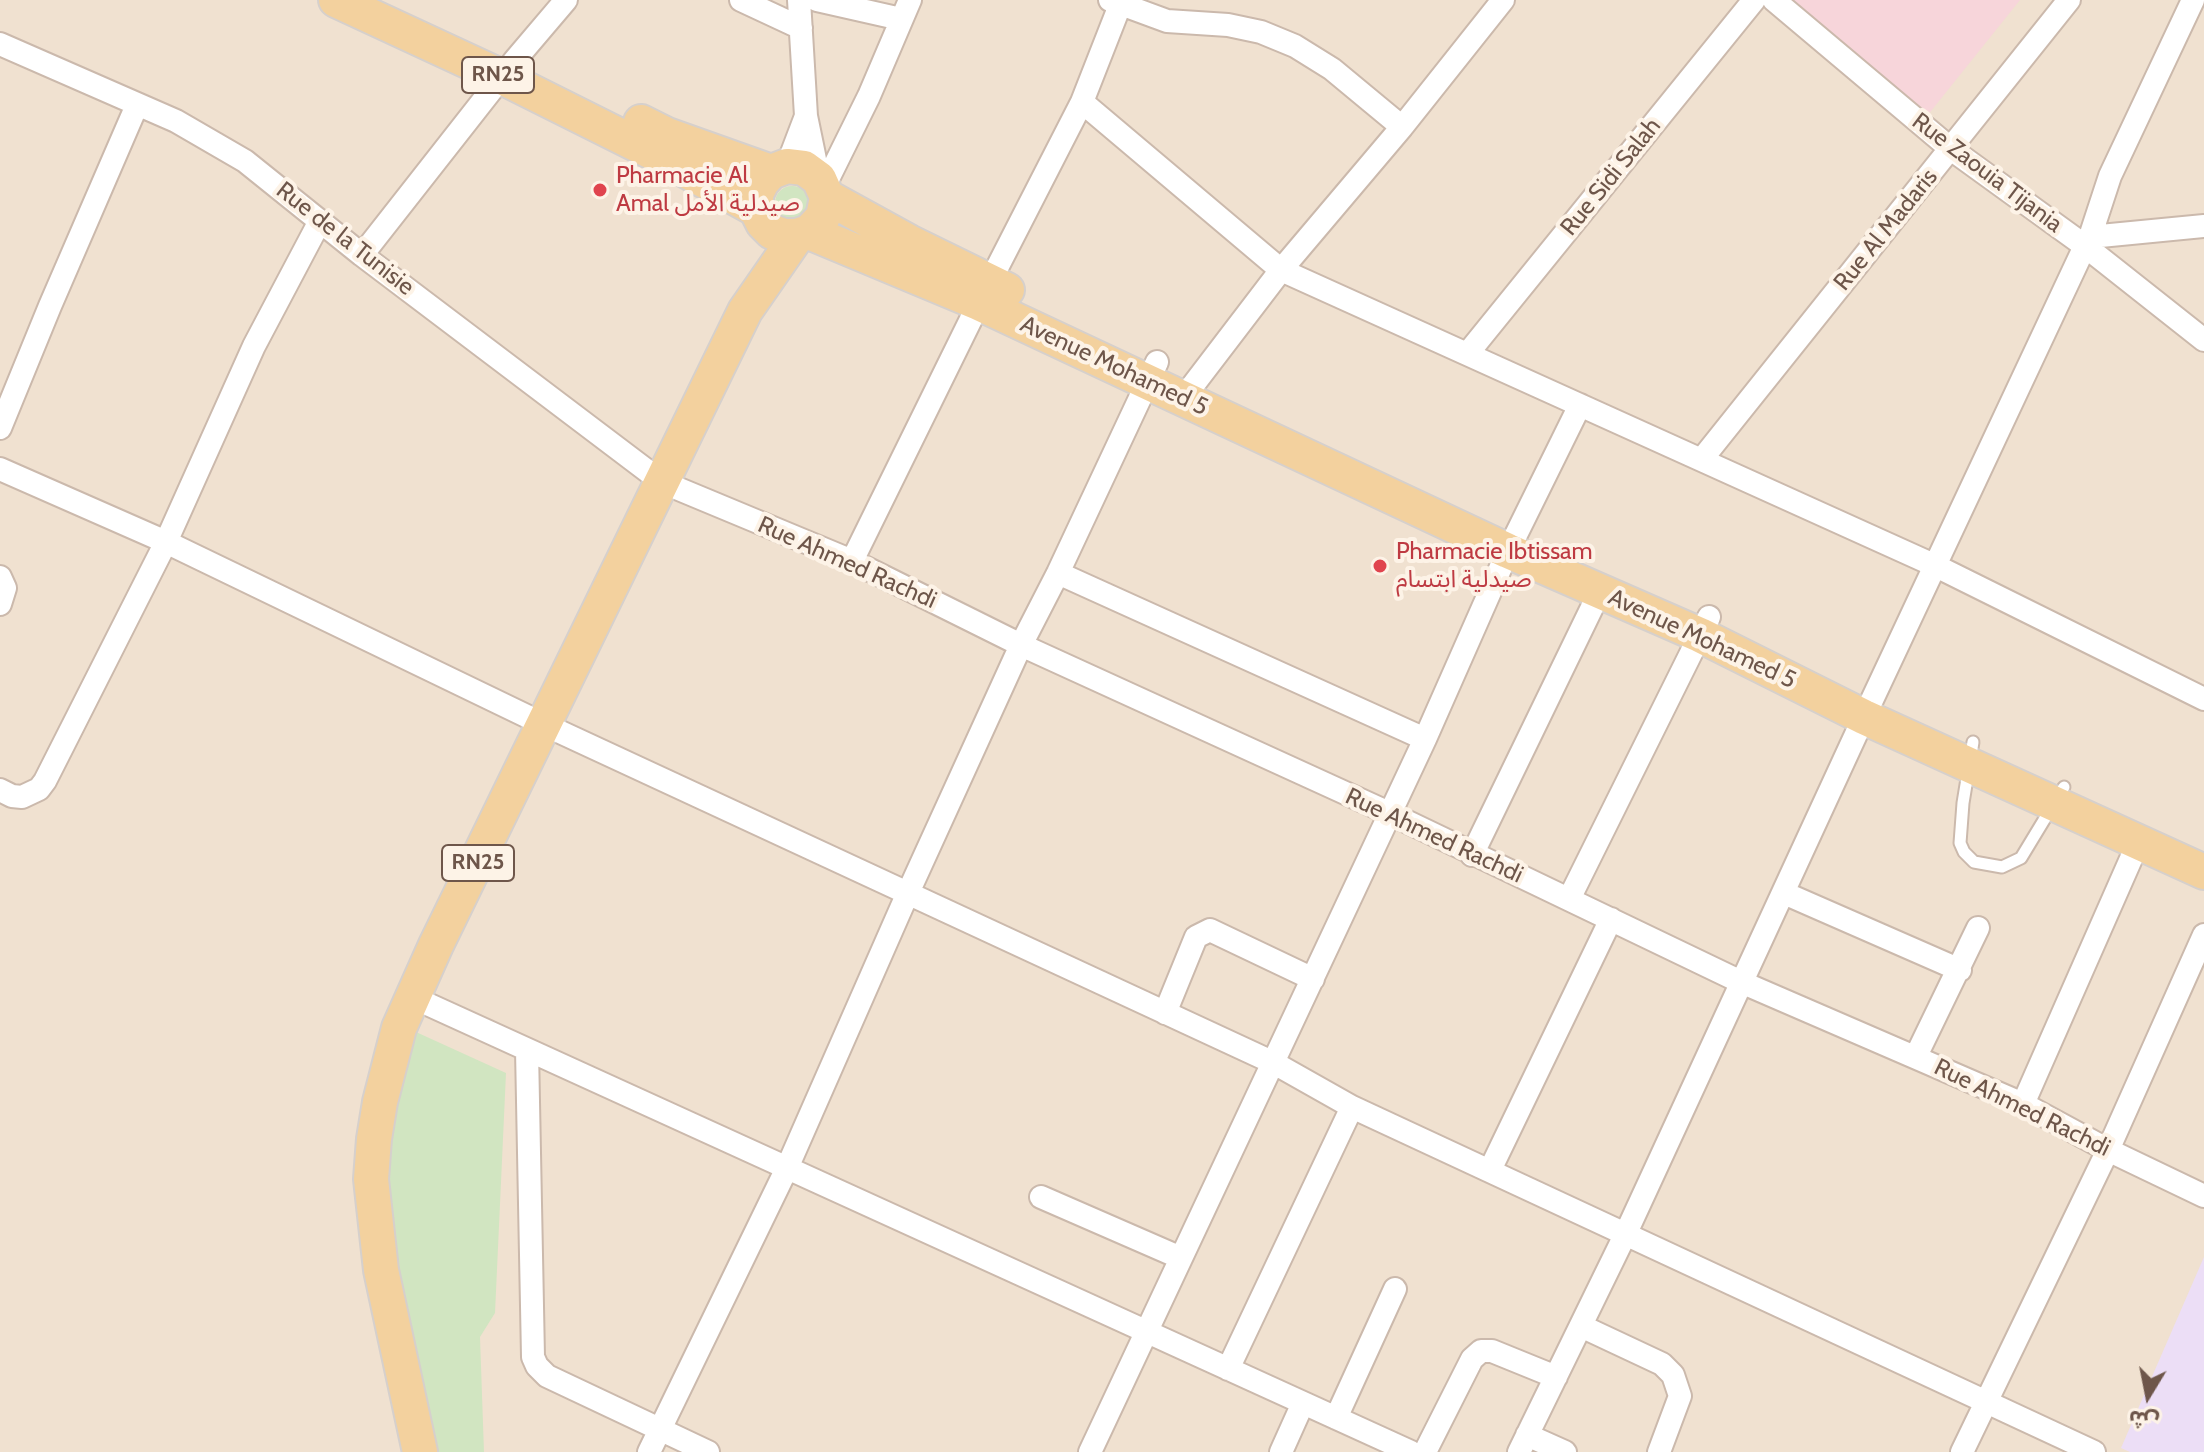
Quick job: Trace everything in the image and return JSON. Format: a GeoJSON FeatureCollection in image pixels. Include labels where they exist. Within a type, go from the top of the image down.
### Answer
{"type":"FeatureCollection","features":[{"type":"Feature","properties":{"kind":"main road","name":"RN25"},"geometry":{"type":"LineString","coordinates":[[384,0],[508,68],[662,145],[760,216],[772,232],[784,236],[803,234]]}},
{"type":"Feature","properties":{"kind":"main road","name":"RN25"},"geometry":{"type":"LineString","coordinates":[[344,2],[508,68]]}},
{"type":"Feature","properties":{"kind":"main road","name":"RN25"},"geometry":{"type":"LineString","coordinates":[[420,1452],[381,1270],[371,1179],[380,1102],[399,1028],[543,724],[745,311],[803,234],[823,217],[823,187],[804,168],[779,169],[662,145]]}},
{"type":"Feature","properties":{"kind":"main road","name":"RN25"},"geometry":{"type":"LineString","coordinates":[[745,311],[760,216],[756,194],[762,182],[779,169]]}},
{"type":"Feature","properties":{"kind":"main road"},"geometry":{"type":"LineString","coordinates":[[823,187],[901,255]]}},
{"type":"Feature","properties":{"kind":"main road"},"geometry":{"type":"LineString","coordinates":[[803,234],[901,255]]}},
{"type":"Feature","properties":{"kind":"main road","name":"Avenue Mohamed 5"},"geometry":{"type":"LineString","coordinates":[[901,255],[1512,541],[1705,626],[1868,707],[2059,795],[2138,843],[2204,872]]}},
{"type":"Feature","properties":{"kind":"main road","name":"Avenue Mohamed 5"},"geometry":{"type":"LineString","coordinates":[[1512,541],[1600,591],[1705,626]]}},
{"type":"Feature","properties":{"kind":"main road","name":"Avenue Mohamed 5"},"geometry":{"type":"LineString","coordinates":[[2059,795],[2204,850]]}},
{"type":"Feature","properties":{"kind":"street"},"geometry":{"type":"LineString","coordinates":[[362,255],[508,68],[566,0]]}},
{"type":"Feature","properties":{"kind":"street"},"geometry":{"type":"LineString","coordinates":[[741,0],[801,28]]}},
{"type":"Feature","properties":{"kind":"street"},"geometry":{"type":"LineString","coordinates":[[799,0],[806,116],[823,187]]}},
{"type":"Feature","properties":{"kind":"street"},"geometry":{"type":"LineString","coordinates":[[817,0],[905,10],[869,96],[823,187]]}},
{"type":"Feature","properties":{"kind":"street"},"geometry":{"type":"LineString","coordinates":[[1190,389],[1281,270],[1402,127],[1503,0]]}},
{"type":"Feature","properties":{"kind":"street","name":"Rue Sidi Salah"},"geometry":{"type":"LineString","coordinates":[[1468,353],[1754,0]]}},
{"type":"Feature","properties":{"kind":"street","name":"Rue Zaouia Tijania"},"geometry":{"type":"LineString","coordinates":[[1774,0],[1951,149],[2087,242],[2204,340]]}},
{"type":"Feature","properties":{"kind":"street","name":"Rue Al Madaris"},"geometry":{"type":"LineString","coordinates":[[1702,459],[2069,0]]}},
{"type":"Feature","properties":{"kind":"street"},"geometry":{"type":"LineString","coordinates":[[1565,1452],[1523,1443],[1626,1233],[1868,707],[2087,242],[2110,176],[2193,0]]}},
{"type":"Feature","properties":{"kind":"street"},"geometry":{"type":"LineString","coordinates":[[852,561],[1082,102],[1117,2],[1167,21],[1228,25],[1261,32],[1295,46],[1332,69],[1402,127]]}},
{"type":"Feature","properties":{"kind":"street","name":"Rue de la Tunisie"},"geometry":{"type":"LineString","coordinates":[[0,44],[176,121],[245,161],[362,255],[662,482]]}},
{"type":"Feature","properties":{"kind":"street"},"geometry":{"type":"LineString","coordinates":[[1082,102],[1281,270],[1936,566],[2204,699]]}},
{"type":"Feature","properties":{"kind":"street"},"geometry":{"type":"LineString","coordinates":[[0,428],[137,105]]}},
{"type":"Feature","properties":{"kind":"street"},"geometry":{"type":"LineString","coordinates":[[779,169],[806,116]]}},
{"type":"Feature","properties":{"kind":"street"},"geometry":{"type":"LineString","coordinates":[[0,790],[22,797],[39,789],[45,781],[166,542],[254,346],[320,221]]}},
{"type":"Feature","properties":{"kind":"street"},"geometry":{"type":"LineString","coordinates":[[2087,242],[2204,226]]}},
{"type":"Feature","properties":{"kind":"street"},"geometry":{"type":"LineString","coordinates":[[649,1452],[787,1168],[1021,645],[1153,372]]}},
{"type":"Feature","properties":{"kind":"street"},"geometry":{"type":"LineString","coordinates":[[1090,1452],[1425,739],[1512,541],[1580,405]]}},
{"type":"Feature","properties":{"kind":"street"},"geometry":{"type":"LineString","coordinates":[[0,469],[166,542],[543,724],[1274,1063],[1352,1107],[2094,1452]]}},
{"type":"Feature","properties":{"kind":"street","name":"Rue Ahmed Rachdi"},"geometry":{"type":"LineString","coordinates":[[662,482],[852,561],[1021,645],[1389,813],[1741,982],[2023,1104],[2108,1150],[2204,1196]]}},
{"type":"Feature","properties":{"kind":"street"},"geometry":{"type":"LineString","coordinates":[[1058,573],[1425,739]]}},
{"type":"Feature","properties":{"kind":"street"},"geometry":{"type":"LineString","coordinates":[[0,577],[5,588],[0,604]]}},
{"type":"Feature","properties":{"kind":"street"},"geometry":{"type":"LineString","coordinates":[[1472,855],[1600,591]]}},
{"type":"Feature","properties":{"kind":"street"},"geometry":{"type":"LineString","coordinates":[[1569,899],[1705,626]]}},
{"type":"Feature","properties":{"kind":"street"},"geometry":{"type":"LineString","coordinates":[[2023,1104],[2138,843]]}},
{"type":"Feature","properties":{"kind":"street"},"geometry":{"type":"LineString","coordinates":[[1784,893],[1960,970]]}},
{"type":"Feature","properties":{"kind":"street"},"geometry":{"type":"LineString","coordinates":[[1490,1170],[1611,919]]}},
{"type":"Feature","properties":{"kind":"street"},"geometry":{"type":"LineString","coordinates":[[1916,1056],[1978,928]]}},
{"type":"Feature","properties":{"kind":"street"},"geometry":{"type":"LineString","coordinates":[[1165,1013],[1196,937],[1210,930],[1313,979]]}},
{"type":"Feature","properties":{"kind":"street"},"geometry":{"type":"LineString","coordinates":[[1962,1452],[2108,1150],[2204,935]]}},
{"type":"Feature","properties":{"kind":"street"},"geometry":{"type":"LineString","coordinates":[[412,997],[1399,1449]]}},
{"type":"Feature","properties":{"kind":"street"},"geometry":{"type":"LineString","coordinates":[[527,1050],[533,1357],[537,1366],[547,1376],[708,1452]]}},
{"type":"Feature","properties":{"kind":"street"},"geometry":{"type":"LineString","coordinates":[[1228,1369],[1352,1107]]}},
{"type":"Feature","properties":{"kind":"street"},"geometry":{"type":"LineString","coordinates":[[1041,1197],[1181,1258]]}},
{"type":"Feature","properties":{"kind":"street"},"geometry":{"type":"LineString","coordinates":[[1336,1418],[1395,1289]]}},
{"type":"Feature","properties":{"kind":"street"},"geometry":{"type":"LineString","coordinates":[[1581,1326],[1662,1364],[1673,1375],[1680,1396],[1659,1452]]}},
{"type":"Feature","properties":{"kind":"street"},"geometry":{"type":"LineString","coordinates":[[1425,1452],[1476,1354],[1492,1351],[1556,1377]]}},
{"type":"Feature","properties":{"kind":"street"},"geometry":{"type":"LineString","coordinates":[[1281,1452],[1303,1403]]}},
{"type":"Feature","properties":{"kind":"lane"},"geometry":{"type":"LineString","coordinates":[[1971,752],[1960,843],[1974,862],[2002,867],[2021,858],[2059,795]]}},
{"type":"Feature","properties":{"kind":"shaded area"},"geometry":{"type":"Polygon","coordinates":[[[0,0],[2204,0],[2204,1452],[0,1452],[0,0]]]}},
{"type":"Feature","properties":{"kind":"shaded area"},"geometry":{"type":"Polygon","coordinates":[[[1780,0],[2020,0],[1927,116],[1780,0]]]}},
{"type":"Feature","properties":{"kind":"shaded area"},"geometry":{"type":"Polygon","coordinates":[[[2204,1257],[2204,1452],[2130,1452],[2121,1448],[2204,1257]]]}},
{"type":"Feature","properties":{"kind":"green space"},"geometry":{"type":"Polygon","coordinates":[[[792,186],[804,191],[809,203],[804,215],[792,220],[780,215],[775,203],[780,191],[792,186]]]}},
{"type":"Feature","properties":{"kind":"green space"},"geometry":{"type":"Polygon","coordinates":[[[416,1032],[506,1073],[495,1313],[480,1337],[484,1452],[424,1452],[377,1186],[391,1097],[416,1032]]]}},
{"type":"Feature","properties":{"kind":"place","name":"Pharmacie Al Amal صيدلية الأمل"},"geometry":{"type":"Point","coordinates":[600,190]}},
{"type":"Feature","properties":{"kind":"place","name":"Pharmacie Ibtissam صيدلية ابتسام"},"geometry":{"type":"Point","coordinates":[1380,566]}}]}
